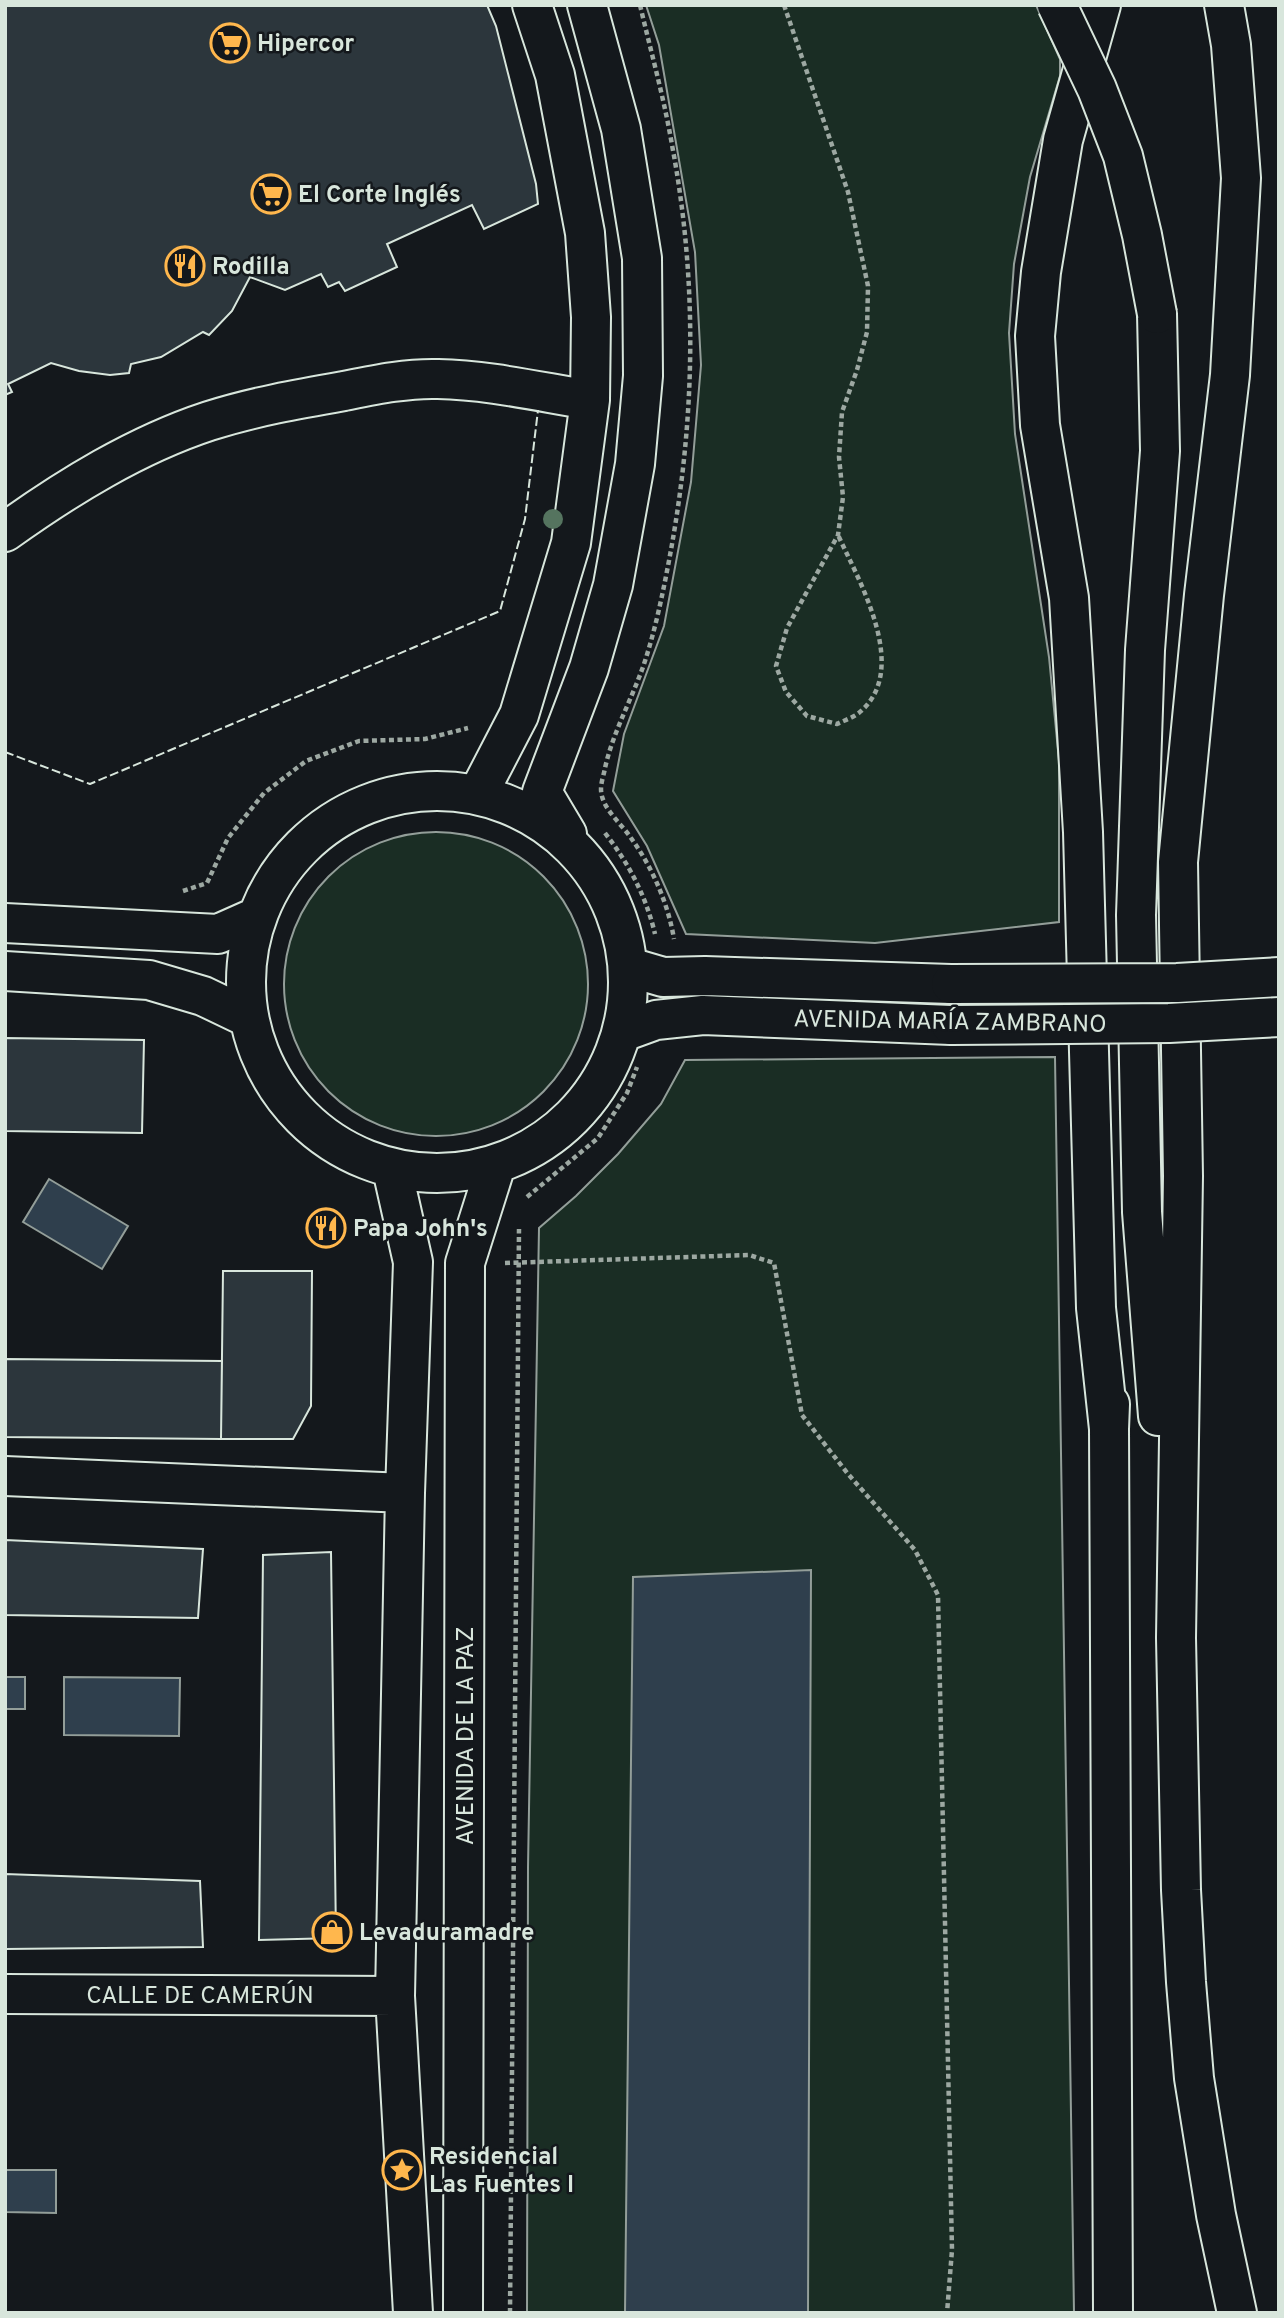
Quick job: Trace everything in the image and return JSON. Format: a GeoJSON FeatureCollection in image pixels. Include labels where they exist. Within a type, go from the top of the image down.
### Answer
{"type":"FeatureCollection","features":[{"type":"Feature","properties":{"kind":"main road"},"geometry":{"type":"LineString","coordinates":[[478,794],[519,715],[571,543],[590,400],[591,317],[585,233],[555,75],[532,5]]}},
{"type":"Feature","properties":{"kind":"main road"},"geometry":{"type":"LineString","coordinates":[[587,5],[621,130],[642,258],[643,376],[635,464],[613,585],[589,668],[542,792],[588,837],[602,883],[646,972],[640,1026],[596,1089],[552,1136],[496,1165],[444,1174],[392,1169],[331,1143],[283,1097],[253,1038],[242,977],[244,947],[254,918],[273,883],[311,837],[361,806],[418,791],[478,794],[588,837]]}},
{"type":"Feature","properties":{"kind":"main road"},"geometry":{"type":"LineString","coordinates":[[1057,5],[1097,89],[1123,156],[1157,314],[1160,451],[1145,650],[1136,915],[1141,1179],[1146,1273],[1176,1638]]}},
{"type":"Feature","properties":{"kind":"main road"},"geometry":{"type":"LineString","coordinates":[[1101,5],[1063,141],[1041,272],[1035,336],[1040,425],[1069,598],[1083,832],[1096,1308],[1108,1429]]}},
{"type":"Feature","properties":{"kind":"main road"},"geometry":{"type":"LineString","coordinates":[[1224,5],[1231,45],[1241,178],[1230,375],[1204,594],[1178,862],[1184,1176],[1176,1638],[1182,1903],[1194,2078],[1216,2215],[1237,2313]]}},
{"type":"Feature","properties":{"kind":"main road"},"geometry":{"type":"LineString","coordinates":[[5,532],[43,505],[158,441],[258,407],[377,384],[437,379],[590,400]]}},
{"type":"Feature","properties":{"kind":"main road"},"geometry":{"type":"LineString","coordinates":[[5,923],[218,934],[254,918]]}},
{"type":"Feature","properties":{"kind":"main road"},"geometry":{"type":"LineString","coordinates":[[5,971],[149,980],[203,996],[249,1018]]}},
{"type":"Feature","properties":{"kind":"main road","name":"AVENIDA MARÍA ZAMBRANO"},"geometry":{"type":"LineString","coordinates":[[646,972],[951,984],[1177,983],[1279,977]]}},
{"type":"Feature","properties":{"kind":"main road","name":"AVENIDA MARÍA ZAMBRANO"},"geometry":{"type":"LineString","coordinates":[[640,1026],[703,1015],[951,1025],[1169,1023],[1279,1017]]}},
{"type":"Feature","properties":{"kind":"main road","name":"AVENIDA DE LA PAZ"},"geometry":{"type":"LineString","coordinates":[[463,2313],[466,1262],[496,1165]]}},
{"type":"Feature","properties":{"kind":"main road"},"geometry":{"type":"LineString","coordinates":[[392,1169],[413,1262],[405,1493],[395,1996],[412,2313]]}},
{"type":"Feature","properties":{"kind":"main road"},"geometry":{"type":"LineString","coordinates":[[1113,2313],[1108,1429],[1118,1312],[1117,1235],[1141,1179]]}},
{"type":"Feature","properties":{"kind":"main road"},"geometry":{"type":"LineString","coordinates":[[5,1476],[405,1493]]}},
{"type":"Feature","properties":{"kind":"main road","name":"CALLE DE CAMERÚN"},"geometry":{"type":"LineString","coordinates":[[5,1994],[395,1996]]}},
{"type":"Feature","properties":{"kind":"path"},"geometry":{"type":"LineString","coordinates":[[784,5],[848,192],[868,286],[867,332],[842,412],[839,457],[843,497],[838,535],[787,628],[776,666],[786,692],[807,716],[837,724],[861,711],[878,686],[882,653],[872,610],[838,535]]}},
{"type":"Feature","properties":{"kind":"path"},"geometry":{"type":"LineString","coordinates":[[177,893],[207,883],[228,838],[264,793],[306,761],[359,741],[425,739],[470,727]]}},
{"type":"Feature","properties":{"kind":"path"},"geometry":{"type":"LineString","coordinates":[[588,837],[639,884],[650,914],[646,972]]}},
{"type":"Feature","properties":{"kind":"path"},"geometry":{"type":"LineString","coordinates":[[523,1207],[528,1197],[598,1138],[627,1093],[640,1026]]}},
{"type":"Feature","properties":{"kind":"path"},"geometry":{"type":"LineString","coordinates":[[510,2313],[519,1218]]}},
{"type":"Feature","properties":{"kind":"path"},"geometry":{"type":"LineString","coordinates":[[466,1262],[519,1263],[749,1255],[774,1262],[802,1415],[848,1474],[915,1550],[938,1595],[952,2250],[947,2313]]}},
{"type":"Feature","properties":{"kind":"green space"},"geometry":{"type":"Polygon","coordinates":[[[646,5],[1036,5],[1060,59],[1060,76],[1030,177],[1014,264],[1009,333],[1015,434],[1049,657],[1059,761],[1059,922],[875,943],[686,934],[647,846],[613,791],[624,734],[664,626],[691,482],[701,365],[695,252],[659,45],[646,5]]]}},
{"type":"Feature","properties":{"kind":"green space"},"geometry":{"type":"Polygon","coordinates":[[[421,832],[451,832],[480,838],[508,850],[533,866],[554,887],[570,912],[582,940],[588,999],[577,1042],[563,1069],[544,1092],[521,1111],[494,1125],[451,1136],[421,1136],[392,1130],[364,1118],[339,1102],[318,1081],[302,1056],[290,1028],[284,999],[284,969],[290,940],[302,912],[318,887],[339,866],[364,850],[392,838],[421,832]]]}},
{"type":"Feature","properties":{"kind":"green space"},"geometry":{"type":"Polygon","coordinates":[[[1055,1057],[1074,2313],[527,2313],[528,1867],[539,1228],[618,1154],[661,1104],[685,1060],[1055,1057]]]}},
{"type":"Feature","properties":{"kind":"water"},"geometry":{"type":"Polygon","coordinates":[[[49,1179],[128,1226],[102,1269],[23,1222],[49,1179]]]}},
{"type":"Feature","properties":{"kind":"water"},"geometry":{"type":"Polygon","coordinates":[[[811,1570],[808,2313],[625,2313],[633,1577],[811,1570]]]}},
{"type":"Feature","properties":{"kind":"water"},"geometry":{"type":"Polygon","coordinates":[[[5,1677],[25,1677],[25,1709],[5,1709],[5,1677]]]}},
{"type":"Feature","properties":{"kind":"water"},"geometry":{"type":"Polygon","coordinates":[[[64,1677],[180,1678],[179,1736],[64,1735],[64,1677]]]}},
{"type":"Feature","properties":{"kind":"water"},"geometry":{"type":"Polygon","coordinates":[[[5,2170],[56,2170],[56,2213],[5,2212],[5,2170]]]}},
{"type":"Feature","properties":{"kind":"building","name":"El Corte Inglés"},"geometry":{"type":"Polygon","coordinates":[[[5,5],[487,5],[496,26],[536,184],[538,204],[484,229],[472,205],[387,244],[397,267],[345,291],[339,282],[328,287],[321,274],[285,290],[250,277],[232,311],[209,335],[203,332],[161,357],[131,364],[129,373],[110,375],[79,371],[51,363],[8,384],[12,392],[5,395],[5,5]]]}},
{"type":"Feature","properties":{"kind":"building"},"geometry":{"type":"Polygon","coordinates":[[[5,1038],[144,1040],[142,1133],[5,1131],[5,1038]]]}},
{"type":"Feature","properties":{"kind":"building"},"geometry":{"type":"Polygon","coordinates":[[[223,1271],[312,1271],[311,1406],[293,1439],[221,1439],[223,1271]]]}},
{"type":"Feature","properties":{"kind":"building"},"geometry":{"type":"Polygon","coordinates":[[[5,1359],[222,1361],[221,1439],[5,1437],[5,1359]]]}},
{"type":"Feature","properties":{"kind":"building"},"geometry":{"type":"Polygon","coordinates":[[[5,1540],[203,1549],[198,1618],[5,1615],[5,1540]]]}},
{"type":"Feature","properties":{"kind":"building"},"geometry":{"type":"Polygon","coordinates":[[[331,1552],[336,1938],[259,1940],[263,1555],[331,1552]]]}},
{"type":"Feature","properties":{"kind":"building"},"geometry":{"type":"Polygon","coordinates":[[[5,1874],[200,1881],[203,1947],[5,1949],[5,1874]]]}},
{"type":"Feature","properties":{"kind":"fence"},"geometry":{"type":"LineString","coordinates":[[5,752],[90,784],[500,611],[525,519],[538,410]]}},
{"type":"Feature","properties":{"kind":"place","name":"Hipercor"},"geometry":{"type":"Point","coordinates":[230,43]}},
{"type":"Feature","properties":{"kind":"place","name":"El Corte Inglés"},"geometry":{"type":"Point","coordinates":[271,194]}},
{"type":"Feature","properties":{"kind":"place","name":"Rodilla"},"geometry":{"type":"Point","coordinates":[185,266]}},
{"type":"Feature","properties":{"kind":"place","name":"Papa John's"},"geometry":{"type":"Point","coordinates":[326,1228]}},
{"type":"Feature","properties":{"kind":"place","name":"Levaduramadre"},"geometry":{"type":"Point","coordinates":[332,1932]}},
{"type":"Feature","properties":{"kind":"place","name":"Residencial Las Fuentes I"},"geometry":{"type":"Point","coordinates":[402,2170]}}]}
